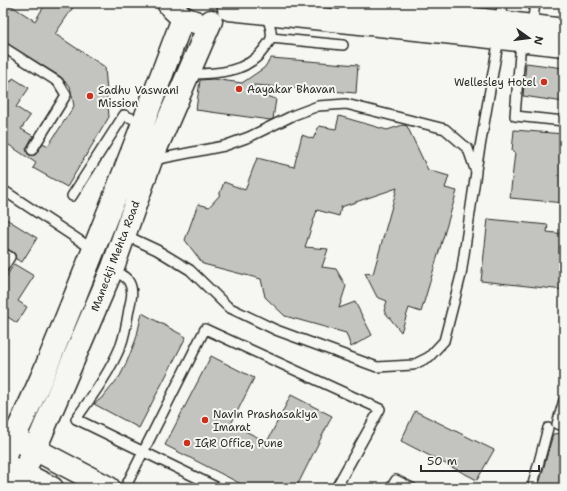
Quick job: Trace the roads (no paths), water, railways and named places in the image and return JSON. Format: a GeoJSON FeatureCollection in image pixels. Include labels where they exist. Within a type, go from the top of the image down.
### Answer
{"type":"FeatureCollection","features":[{"type":"Feature","properties":{"kind":"main road"},"geometry":{"type":"LineString","coordinates":[[361,4],[500,21],[526,33],[564,45]]}},
{"type":"Feature","properties":{"kind":"main road"},"geometry":{"type":"LineString","coordinates":[[176,10],[196,22],[211,21],[224,14],[231,6],[265,13],[500,21]]}},
{"type":"Feature","properties":{"kind":"main road","name":"Maneckji Mehta Road"},"geometry":{"type":"LineString","coordinates":[[3,459],[8,437],[53,351],[143,123],[176,10]]}},
{"type":"Feature","properties":{"kind":"main road","name":"Maneckji Mehta Road"},"geometry":{"type":"LineString","coordinates":[[33,484],[36,449],[125,235],[151,160],[211,21]]}},
{"type":"Feature","properties":{"kind":"main road"},"geometry":{"type":"LineString","coordinates":[[526,33],[564,30]]}},
{"type":"Feature","properties":{"kind":"main road"},"geometry":{"type":"LineString","coordinates":[[8,437],[36,449],[109,488]]}},
{"type":"Feature","properties":{"kind":"main road"},"geometry":{"type":"LineString","coordinates":[[3,464],[33,484]]}},
{"type":"Feature","properties":{"kind":"lane"},"geometry":{"type":"LineString","coordinates":[[535,3],[526,33],[515,116],[564,121]]}},
{"type":"Feature","properties":{"kind":"lane"},"geometry":{"type":"LineString","coordinates":[[188,74],[218,73],[250,64],[261,54],[271,38],[270,28],[265,13]]}},
{"type":"Feature","properties":{"kind":"lane"},"geometry":{"type":"LineString","coordinates":[[125,235],[157,250],[190,270],[228,307],[269,326],[377,367],[413,365],[429,357],[444,341],[461,275],[500,21]]}},
{"type":"Feature","properties":{"kind":"lane"},"geometry":{"type":"LineString","coordinates":[[271,38],[343,45]]}},
{"type":"Feature","properties":{"kind":"lane"},"geometry":{"type":"LineString","coordinates":[[3,47],[58,82],[66,95],[32,150]]}},
{"type":"Feature","properties":{"kind":"lane"},"geometry":{"type":"LineString","coordinates":[[151,160],[224,146],[249,137],[294,115],[318,106],[346,104],[445,129],[468,149],[476,172]]}},
{"type":"Feature","properties":{"kind":"lane"},"geometry":{"type":"LineString","coordinates":[[72,196],[124,115],[143,123]]}},
{"type":"Feature","properties":{"kind":"lane"},"geometry":{"type":"LineString","coordinates":[[3,190],[94,250]]}},
{"type":"Feature","properties":{"kind":"lane"},"geometry":{"type":"LineString","coordinates":[[3,253],[10,257],[3,268]]}},
{"type":"Feature","properties":{"kind":"lane"},"geometry":{"type":"LineString","coordinates":[[111,270],[122,275],[129,281],[132,289],[126,324],[121,344],[113,362],[103,380],[76,419],[218,488]]}},
{"type":"Feature","properties":{"kind":"lane"},"geometry":{"type":"LineString","coordinates":[[125,488],[205,328],[380,409],[336,488]]}},
{"type":"Feature","properties":{"kind":"lane"},"geometry":{"type":"LineString","coordinates":[[564,400],[557,424],[564,426]]}},
{"type":"Feature","properties":{"kind":"lane"},"geometry":{"type":"LineString","coordinates":[[532,488],[548,428]]}},
{"type":"Feature","properties":{"kind":"lane"},"geometry":{"type":"LineString","coordinates":[[392,488],[396,480],[412,488]]}},
{"type":"Feature","properties":{"kind":"place","name":"Wellesley Hotel"},"geometry":{"type":"Point","coordinates":[544,82]}},
{"type":"Feature","properties":{"kind":"place","name":"Aayakar Bhavan"},"geometry":{"type":"Point","coordinates":[239,89]}},
{"type":"Feature","properties":{"kind":"place","name":"Sadhu Vaswani Mission"},"geometry":{"type":"Point","coordinates":[90,96]}},
{"type":"Feature","properties":{"kind":"place","name":"Navin Prashasakiya Imarat"},"geometry":{"type":"Point","coordinates":[205,420]}},
{"type":"Feature","properties":{"kind":"place","name":"IGR Office, Pune"},"geometry":{"type":"Point","coordinates":[187,443]}}]}
